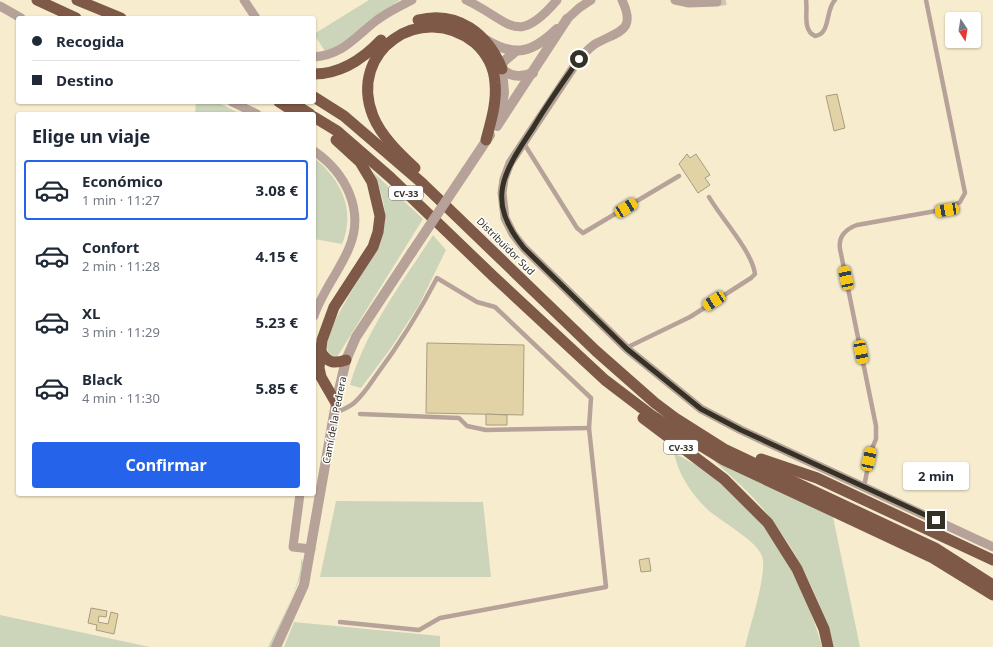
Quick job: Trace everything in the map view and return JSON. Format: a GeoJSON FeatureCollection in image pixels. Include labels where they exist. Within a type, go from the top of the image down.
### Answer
{"type":"FeatureCollection","features":[{"type":"Feature","properties":{"kind":"highway"},"geometry":{"type":"LineString","coordinates":[[37,0],[72,16]]}},
{"type":"Feature","properties":{"kind":"highway"},"geometry":{"type":"LineString","coordinates":[[77,0],[100,11],[115,16]]}},
{"type":"Feature","properties":{"kind":"highway"},"geometry":{"type":"LineString","coordinates":[[100,11],[121,16]]}},
{"type":"Feature","properties":{"kind":"highway"},"geometry":{"type":"LineString","coordinates":[[316,74],[337,70],[355,63],[369,53],[385,36],[399,26],[426,18],[440,17],[459,22],[478,32],[486,40],[502,69]]}},
{"type":"Feature","properties":{"kind":"highway"},"geometry":{"type":"LineString","coordinates":[[422,182],[416,168],[381,131],[373,117],[369,103],[367,87],[370,71],[376,57],[382,47],[399,34],[413,28],[441,26],[456,31],[469,38],[482,49],[490,64],[495,82],[493,126],[486,140]]}},
{"type":"Feature","properties":{"kind":"highway","name":"Distribuïdor Sud"},"geometry":{"type":"LineString","coordinates":[[316,98],[344,116],[422,182],[596,351],[655,403],[675,418]]}},
{"type":"Feature","properties":{"kind":"highway"},"geometry":{"type":"LineString","coordinates":[[283,104],[295,112]]}},
{"type":"Feature","properties":{"kind":"highway"},"geometry":{"type":"LineString","coordinates":[[294,104],[307,112]]}},
{"type":"Feature","properties":{"kind":"highway","name":"CV-33"},"geometry":{"type":"LineString","coordinates":[[316,118],[337,131],[390,177],[493,276],[602,386],[724,480],[768,523],[798,569],[824,630],[828,647]]}},
{"type":"Feature","properties":{"kind":"highway"},"geometry":{"type":"LineString","coordinates":[[316,126],[334,138],[360,162],[372,182],[380,216],[378,232],[373,247],[334,307],[322,340],[320,352],[321,377],[335,408]]}},
{"type":"Feature","properties":{"kind":"highway"},"geometry":{"type":"LineString","coordinates":[[493,276],[605,380],[676,432],[724,460],[933,558],[993,596]]}},
{"type":"Feature","properties":{"kind":"highway"},"geometry":{"type":"LineString","coordinates":[[320,352],[326,360],[333,363],[346,360]]}},
{"type":"Feature","properties":{"kind":"highway"},"geometry":{"type":"LineString","coordinates":[[675,418],[754,457],[817,478],[993,560]]}},
{"type":"Feature","properties":{"kind":"highway","name":"CV-33"},"geometry":{"type":"LineString","coordinates":[[675,418],[724,449],[935,548],[993,585]]}},
{"type":"Feature","properties":{"kind":"street"},"geometry":{"type":"LineString","coordinates":[[244,0],[255,16]]}},
{"type":"Feature","properties":{"kind":"street"},"geometry":{"type":"LineString","coordinates":[[316,57],[335,53],[358,37],[377,21],[412,0]]}},
{"type":"Feature","properties":{"kind":"street"},"geometry":{"type":"LineString","coordinates":[[466,0],[481,7],[508,25],[524,28],[535,22],[557,0]]}},
{"type":"Feature","properties":{"kind":"street"},"geometry":{"type":"LineString","coordinates":[[486,40],[503,49],[530,49],[543,42],[579,8],[591,0]]}},
{"type":"Feature","properties":{"kind":"street"},"geometry":{"type":"LineString","coordinates":[[622,0],[628,18],[627,25],[619,33],[593,45],[584,53],[559,87],[510,163],[504,179],[502,192],[505,218],[513,234],[524,248],[626,348],[701,409],[741,430],[993,547]]}},
{"type":"Feature","properties":{"kind":"street"},"geometry":{"type":"LineString","coordinates":[[675,0],[689,3],[717,2]]}},
{"type":"Feature","properties":{"kind":"street"},"geometry":{"type":"LineString","coordinates":[[0,6],[18,16]]}},
{"type":"Feature","properties":{"kind":"street"},"geometry":{"type":"LineString","coordinates":[[493,126],[533,73],[567,19]]}},
{"type":"Feature","properties":{"kind":"street"},"geometry":{"type":"LineString","coordinates":[[441,26],[458,27],[472,34],[486,47],[502,69],[510,75],[520,76],[533,73]]}},
{"type":"Feature","properties":{"kind":"street"},"geometry":{"type":"LineString","coordinates":[[493,126],[500,98],[500,77],[503,62],[516,50]]}},
{"type":"Feature","properties":{"kind":"street"},"geometry":{"type":"LineString","coordinates":[[236,104],[253,112]]}},
{"type":"Feature","properties":{"kind":"street","name":"Camí de la Pedrera"},"geometry":{"type":"LineString","coordinates":[[276,647],[304,585],[335,408],[346,360],[356,337],[486,140]]}},
{"type":"Feature","properties":{"kind":"street"},"geometry":{"type":"LineString","coordinates":[[316,152],[334,168],[346,184],[355,212],[355,230],[349,248],[324,292],[316,311]]}},
{"type":"Feature","properties":{"kind":"street"},"geometry":{"type":"LineString","coordinates":[[300,496],[292,547],[311,549]]}},
{"type":"Feature","properties":{"kind":"lane"},"geometry":{"type":"LineString","coordinates":[[806,0],[806,24],[812,35],[815,36],[822,34],[825,30],[830,4],[835,0]]}},
{"type":"Feature","properties":{"kind":"lane"},"geometry":{"type":"LineString","coordinates":[[864,487],[871,451],[876,439],[876,426],[840,249],[840,240],[846,230],[857,225],[947,210],[960,202],[965,193],[926,0]]}},
{"type":"Feature","properties":{"kind":"lane"},"geometry":{"type":"LineString","coordinates":[[523,142],[577,228],[584,233],[679,176]]}},
{"type":"Feature","properties":{"kind":"lane"},"geometry":{"type":"LineString","coordinates":[[626,348],[690,317],[755,274],[754,267],[740,242],[709,197]]}},
{"type":"Feature","properties":{"kind":"lane"},"geometry":{"type":"LineString","coordinates":[[335,408],[345,409],[354,403],[365,390],[390,357],[417,315],[437,278],[477,302],[495,307],[591,398],[589,428],[606,587],[440,618],[419,630],[340,622]]}},
{"type":"Feature","properties":{"kind":"lane"},"geometry":{"type":"LineString","coordinates":[[360,414],[458,418],[467,426],[486,430],[589,428]]}},
{"type":"Feature","properties":{"kind":"green space"},"geometry":{"type":"Polygon","coordinates":[[[369,0],[400,0],[372,18],[343,45],[326,53],[316,37],[316,33],[369,0]]]}},
{"type":"Feature","properties":{"kind":"green space"},"geometry":{"type":"Polygon","coordinates":[[[196,104],[221,104],[237,112],[195,112],[196,104]]]}},
{"type":"Feature","properties":{"kind":"green space"},"geometry":{"type":"Polygon","coordinates":[[[316,160],[324,166],[332,176],[343,196],[347,220],[346,232],[342,244],[316,239],[316,160]]]}},
{"type":"Feature","properties":{"kind":"green space"},"geometry":{"type":"Polygon","coordinates":[[[373,172],[423,219],[337,357],[328,351],[328,341],[332,327],[380,241],[384,228],[385,213],[383,199],[373,172]]]}},
{"type":"Feature","properties":{"kind":"green space"},"geometry":{"type":"Polygon","coordinates":[[[433,235],[446,250],[419,305],[391,348],[361,388],[350,385],[365,345],[375,326],[397,289],[433,235]]]}},
{"type":"Feature","properties":{"kind":"green space"},"geometry":{"type":"Polygon","coordinates":[[[674,453],[702,468],[727,487],[746,506],[763,527],[793,572],[814,622],[822,647],[745,647],[762,579],[763,560],[761,553],[740,533],[714,515],[696,498],[682,476],[674,453]]]}},
{"type":"Feature","properties":{"kind":"green space"},"geometry":{"type":"Polygon","coordinates":[[[709,456],[833,517],[860,647],[833,647],[828,628],[813,590],[784,536],[759,504],[709,456]]]}},
{"type":"Feature","properties":{"kind":"green space"},"geometry":{"type":"Polygon","coordinates":[[[336,501],[483,502],[491,577],[320,577],[336,501]]]}},
{"type":"Feature","properties":{"kind":"green space"},"geometry":{"type":"Polygon","coordinates":[[[301,558],[305,566],[275,639],[271,647],[268,647],[294,591],[301,568],[301,558]]]}},
{"type":"Feature","properties":{"kind":"green space"},"geometry":{"type":"Polygon","coordinates":[[[0,615],[150,647],[0,647],[0,615]]]}},
{"type":"Feature","properties":{"kind":"green space"},"geometry":{"type":"Polygon","coordinates":[[[294,622],[440,636],[440,647],[284,647],[294,622]]]}},
{"type":"Feature","properties":{"kind":"building"},"geometry":{"type":"Polygon","coordinates":[[[837,94],[845,128],[834,131],[826,96],[837,94]]]}},
{"type":"Feature","properties":{"kind":"building"},"geometry":{"type":"Polygon","coordinates":[[[687,154],[690,158],[696,154],[710,175],[705,178],[710,185],[698,193],[679,164],[687,154]]]}},
{"type":"Feature","properties":{"kind":"building"},"geometry":{"type":"Polygon","coordinates":[[[427,343],[524,345],[523,415],[426,413],[427,343]]]}},
{"type":"Feature","properties":{"kind":"building"},"geometry":{"type":"Polygon","coordinates":[[[486,414],[507,415],[507,425],[486,425],[486,414]]]}},
{"type":"Feature","properties":{"kind":"building"},"geometry":{"type":"Polygon","coordinates":[[[649,558],[651,571],[641,572],[639,560],[649,558]]]}},
{"type":"Feature","properties":{"kind":"building"},"geometry":{"type":"Polygon","coordinates":[[[91,608],[107,611],[106,617],[99,616],[98,622],[108,624],[111,612],[118,614],[114,634],[96,630],[97,625],[88,623],[91,608]]]}},
{"type":"Feature","properties":{"kind":"tunnel"},"geometry":{"type":"LineString","coordinates":[[717,2],[728,0]]}},
{"type":"Feature","properties":{"kind":"route"},"geometry":{"type":"LineString","coordinates":[[579,59],[510,163],[504,179],[502,206],[505,218],[513,234],[524,248],[627,349],[701,409],[741,430],[936,520]]}}]}
